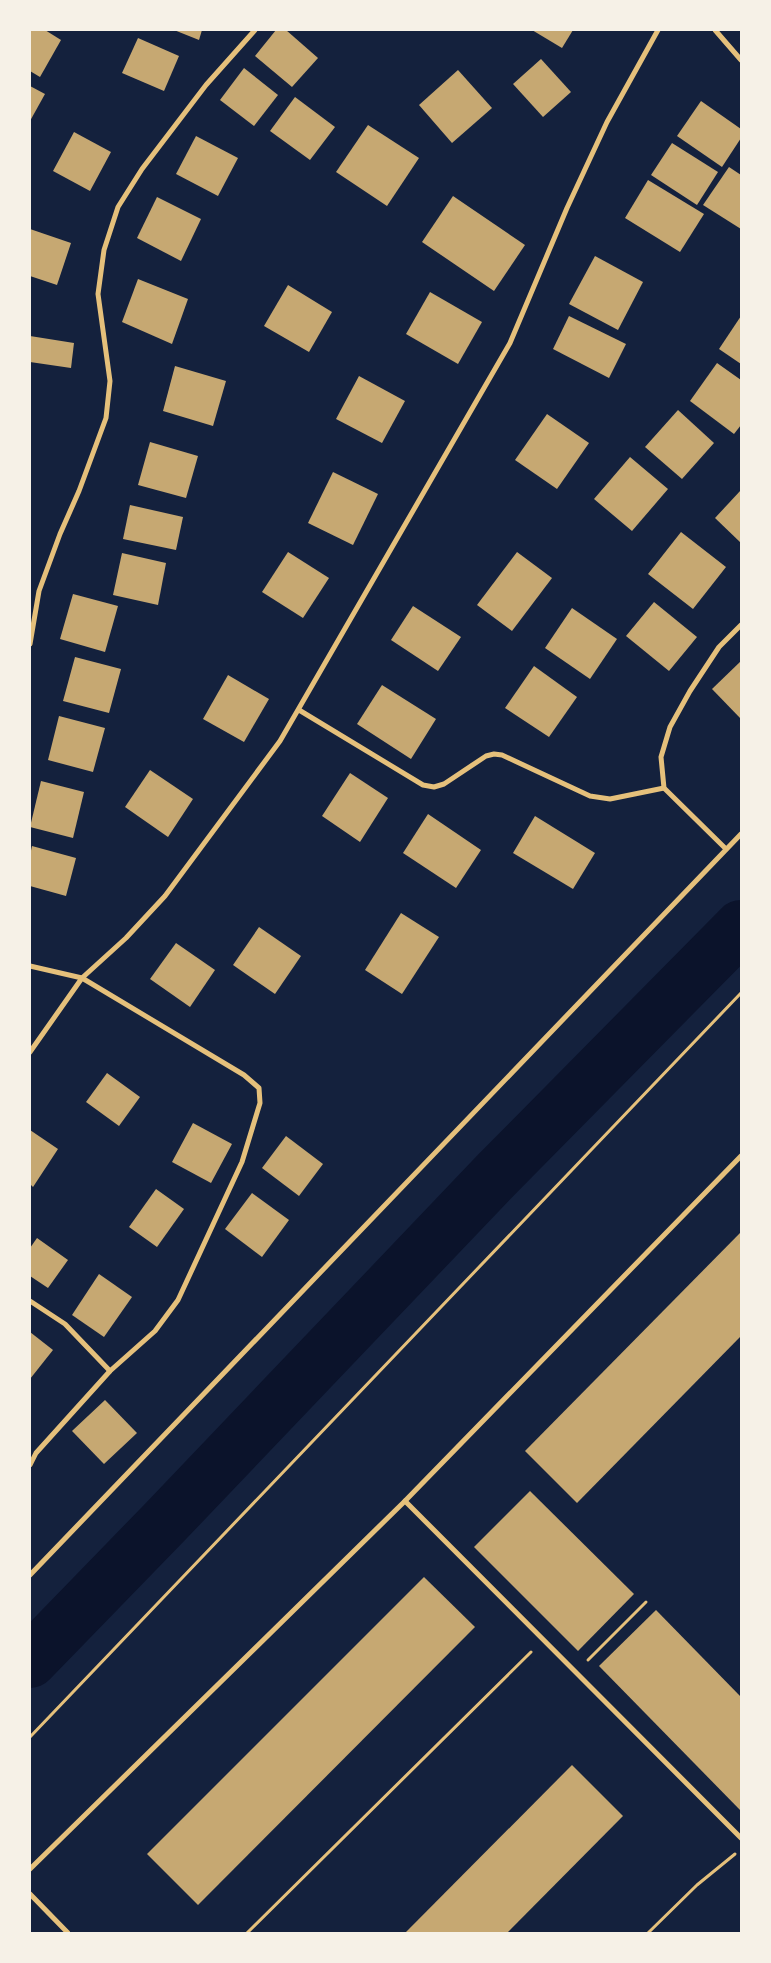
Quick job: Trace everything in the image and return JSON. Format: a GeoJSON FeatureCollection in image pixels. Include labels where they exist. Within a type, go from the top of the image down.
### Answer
{"type":"FeatureCollection","features":[{"type":"Feature","properties":{"kind":"street"},"geometry":{"type":"LineString","coordinates":[[30,644],[39,590],[106,418],[110,380],[98,294],[104,250],[118,207],[142,169],[206,85],[255,30]]}},
{"type":"Feature","properties":{"kind":"street"},"geometry":{"type":"LineString","coordinates":[[30,1052],[82,978],[126,938],[165,896],[280,741],[510,343],[563,216],[607,122],[658,30]]}},
{"type":"Feature","properties":{"kind":"street"},"geometry":{"type":"LineString","coordinates":[[715,30],[741,60]]}},
{"type":"Feature","properties":{"kind":"street"},"geometry":{"type":"LineString","coordinates":[[726,849],[664,788],[661,757],[670,727],[690,691],[720,647],[741,625]]}},
{"type":"Feature","properties":{"kind":"street"},"geometry":{"type":"LineString","coordinates":[[299,710],[423,785],[434,787],[444,784],[486,756],[494,754],[502,755],[590,796],[610,798],[664,788]]}},
{"type":"Feature","properties":{"kind":"street"},"geometry":{"type":"LineString","coordinates":[[30,1574],[741,834]]}},
{"type":"Feature","properties":{"kind":"street"},"geometry":{"type":"LineString","coordinates":[[30,966],[82,978],[244,1075],[259,1088],[260,1103],[242,1162],[178,1300],[155,1331],[110,1371],[36,1453],[30,1465]]}},
{"type":"Feature","properties":{"kind":"street"},"geometry":{"type":"LineString","coordinates":[[30,1869],[405,1500],[741,1156]]}},
{"type":"Feature","properties":{"kind":"street"},"geometry":{"type":"LineString","coordinates":[[30,1300],[65,1324],[110,1371]]}},
{"type":"Feature","properties":{"kind":"street"},"geometry":{"type":"LineString","coordinates":[[405,1500],[741,1838]]}},
{"type":"Feature","properties":{"kind":"street"},"geometry":{"type":"LineString","coordinates":[[30,1894],[68,1933]]}},
{"type":"Feature","properties":{"kind":"path"},"geometry":{"type":"LineString","coordinates":[[30,1737],[741,993]]}},
{"type":"Feature","properties":{"kind":"path"},"geometry":{"type":"LineString","coordinates":[[576,1672],[646,1602]]}},
{"type":"Feature","properties":{"kind":"path"},"geometry":{"type":"LineString","coordinates":[[247,1933],[544,1640]]}},
{"type":"Feature","properties":{"kind":"path"},"geometry":{"type":"LineString","coordinates":[[648,1933],[697,1885],[741,1848]]}},
{"type":"Feature","properties":{"kind":"building"},"geometry":{"type":"Polygon","coordinates":[[[30,30],[45,30],[61,40],[40,77],[30,71],[30,30]]]}},
{"type":"Feature","properties":{"kind":"building"},"geometry":{"type":"Polygon","coordinates":[[[174,30],[202,30],[199,40],[174,30]]]}},
{"type":"Feature","properties":{"kind":"building"},"geometry":{"type":"Polygon","coordinates":[[[276,30],[286,30],[318,58],[292,87],[255,56],[276,30]]]}},
{"type":"Feature","properties":{"kind":"building"},"geometry":{"type":"Polygon","coordinates":[[[532,30],[573,30],[562,48],[532,30]]]}},
{"type":"Feature","properties":{"kind":"building"},"geometry":{"type":"Polygon","coordinates":[[[138,38],[179,56],[164,91],[122,73],[138,38]]]}},
{"type":"Feature","properties":{"kind":"building"},"geometry":{"type":"Polygon","coordinates":[[[541,59],[571,92],[543,117],[513,84],[541,59]]]}},
{"type":"Feature","properties":{"kind":"building"},"geometry":{"type":"Polygon","coordinates":[[[244,68],[278,95],[254,126],[220,100],[244,68]]]}},
{"type":"Feature","properties":{"kind":"building"},"geometry":{"type":"Polygon","coordinates":[[[458,70],[492,108],[452,143],[419,105],[458,70]]]}},
{"type":"Feature","properties":{"kind":"building"},"geometry":{"type":"Polygon","coordinates":[[[30,86],[45,94],[30,121],[30,86]]]}},
{"type":"Feature","properties":{"kind":"building"},"geometry":{"type":"Polygon","coordinates":[[[295,97],[335,127],[310,160],[270,131],[295,97]]]}},
{"type":"Feature","properties":{"kind":"building"},"geometry":{"type":"Polygon","coordinates":[[[701,101],[741,129],[741,138],[722,167],[677,136],[701,101]]]}},
{"type":"Feature","properties":{"kind":"building"},"geometry":{"type":"Polygon","coordinates":[[[368,125],[419,158],[387,206],[336,172],[368,125]]]}},
{"type":"Feature","properties":{"kind":"building"},"geometry":{"type":"Polygon","coordinates":[[[74,132],[111,152],[90,191],[53,171],[74,132]]]}},
{"type":"Feature","properties":{"kind":"building"},"geometry":{"type":"Polygon","coordinates":[[[196,136],[238,158],[218,196],[176,174],[196,136]]]}},
{"type":"Feature","properties":{"kind":"building"},"geometry":{"type":"Polygon","coordinates":[[[672,143],[718,172],[697,205],[651,175],[672,143]]]}},
{"type":"Feature","properties":{"kind":"building"},"geometry":{"type":"Polygon","coordinates":[[[729,167],[741,175],[741,229],[703,205],[729,167]]]}},
{"type":"Feature","properties":{"kind":"building"},"geometry":{"type":"Polygon","coordinates":[[[648,180],[704,214],[680,252],[625,218],[648,180]]]}},
{"type":"Feature","properties":{"kind":"building"},"geometry":{"type":"Polygon","coordinates":[[[453,196],[525,245],[494,291],[422,242],[453,196]]]}},
{"type":"Feature","properties":{"kind":"building"},"geometry":{"type":"Polygon","coordinates":[[[157,197],[201,219],[181,261],[137,238],[157,197]]]}},
{"type":"Feature","properties":{"kind":"building"},"geometry":{"type":"Polygon","coordinates":[[[30,229],[71,243],[57,285],[30,276],[30,229]]]}},
{"type":"Feature","properties":{"kind":"building"},"geometry":{"type":"Polygon","coordinates":[[[595,256],[643,282],[618,330],[569,304],[595,256]]]}},
{"type":"Feature","properties":{"kind":"building"},"geometry":{"type":"Polygon","coordinates":[[[138,279],[188,299],[172,344],[122,322],[138,279]]]}},
{"type":"Feature","properties":{"kind":"building"},"geometry":{"type":"Polygon","coordinates":[[[288,285],[332,312],[309,352],[264,326],[288,285]]]}},
{"type":"Feature","properties":{"kind":"building"},"geometry":{"type":"Polygon","coordinates":[[[430,292],[482,322],[458,364],[406,334],[430,292]]]}},
{"type":"Feature","properties":{"kind":"building"},"geometry":{"type":"Polygon","coordinates":[[[569,316],[626,344],[609,378],[553,349],[569,316]]]}},
{"type":"Feature","properties":{"kind":"building"},"geometry":{"type":"Polygon","coordinates":[[[741,316],[741,364],[719,349],[741,316]]]}},
{"type":"Feature","properties":{"kind":"building"},"geometry":{"type":"Polygon","coordinates":[[[30,336],[74,343],[71,368],[30,362],[30,336]]]}},
{"type":"Feature","properties":{"kind":"building"},"geometry":{"type":"Polygon","coordinates":[[[717,363],[741,380],[741,425],[734,434],[690,401],[717,363]]]}},
{"type":"Feature","properties":{"kind":"building"},"geometry":{"type":"Polygon","coordinates":[[[175,366],[226,381],[213,426],[163,411],[175,366]]]}},
{"type":"Feature","properties":{"kind":"building"},"geometry":{"type":"Polygon","coordinates":[[[359,376],[405,401],[382,443],[336,419],[359,376]]]}},
{"type":"Feature","properties":{"kind":"building"},"geometry":{"type":"Polygon","coordinates":[[[678,410],[714,443],[682,479],[645,447],[678,410]]]}},
{"type":"Feature","properties":{"kind":"building"},"geometry":{"type":"Polygon","coordinates":[[[547,414],[589,443],[557,489],[515,460],[547,414]]]}},
{"type":"Feature","properties":{"kind":"building"},"geometry":{"type":"Polygon","coordinates":[[[150,442],[198,456],[186,498],[138,485],[150,442]]]}},
{"type":"Feature","properties":{"kind":"building"},"geometry":{"type":"Polygon","coordinates":[[[630,457],[668,489],[632,531],[594,499],[630,457]]]}},
{"type":"Feature","properties":{"kind":"building"},"geometry":{"type":"Polygon","coordinates":[[[333,472],[378,494],[353,545],[308,523],[333,472]]]}},
{"type":"Feature","properties":{"kind":"building"},"geometry":{"type":"Polygon","coordinates":[[[741,490],[741,543],[715,518],[741,490]]]}},
{"type":"Feature","properties":{"kind":"building"},"geometry":{"type":"Polygon","coordinates":[[[130,505],[183,517],[176,550],[123,539],[130,505]]]}},
{"type":"Feature","properties":{"kind":"building"},"geometry":{"type":"Polygon","coordinates":[[[681,532],[726,567],[693,609],[648,574],[681,532]]]}},
{"type":"Feature","properties":{"kind":"building"},"geometry":{"type":"Polygon","coordinates":[[[288,552],[329,578],[303,618],[262,592],[288,552]]]}},
{"type":"Feature","properties":{"kind":"building"},"geometry":{"type":"Polygon","coordinates":[[[517,552],[552,578],[512,631],[477,605],[517,552]]]}},
{"type":"Feature","properties":{"kind":"building"},"geometry":{"type":"Polygon","coordinates":[[[122,553],[166,563],[158,605],[113,595],[122,553]]]}},
{"type":"Feature","properties":{"kind":"building"},"geometry":{"type":"Polygon","coordinates":[[[73,594],[118,606],[105,652],[60,639],[73,594]]]}},
{"type":"Feature","properties":{"kind":"building"},"geometry":{"type":"Polygon","coordinates":[[[654,602],[697,637],[669,671],[626,636],[654,602]]]}},
{"type":"Feature","properties":{"kind":"building"},"geometry":{"type":"Polygon","coordinates":[[[413,606],[461,637],[438,671],[391,640],[413,606]]]}},
{"type":"Feature","properties":{"kind":"building"},"geometry":{"type":"Polygon","coordinates":[[[572,608],[617,639],[590,679],[545,648],[572,608]]]}},
{"type":"Feature","properties":{"kind":"building"},"geometry":{"type":"Polygon","coordinates":[[[75,657],[121,669],[109,713],[63,701],[75,657]]]}},
{"type":"Feature","properties":{"kind":"building"},"geometry":{"type":"Polygon","coordinates":[[[741,661],[741,719],[712,689],[741,661]]]}},
{"type":"Feature","properties":{"kind":"building"},"geometry":{"type":"Polygon","coordinates":[[[534,666],[577,697],[549,737],[505,708],[534,666]]]}},
{"type":"Feature","properties":{"kind":"building"},"geometry":{"type":"Polygon","coordinates":[[[228,675],[269,699],[244,742],[203,719],[228,675]]]}},
{"type":"Feature","properties":{"kind":"building"},"geometry":{"type":"Polygon","coordinates":[[[382,685],[436,719],[411,759],[357,724],[382,685]]]}},
{"type":"Feature","properties":{"kind":"building"},"geometry":{"type":"Polygon","coordinates":[[[59,716],[105,728],[93,772],[48,760],[59,716]]]}},
{"type":"Feature","properties":{"kind":"building"},"geometry":{"type":"Polygon","coordinates":[[[150,770],[193,799],[168,837],[125,807],[150,770]]]}},
{"type":"Feature","properties":{"kind":"building"},"geometry":{"type":"Polygon","coordinates":[[[350,773],[388,798],[360,842],[322,816],[350,773]]]}},
{"type":"Feature","properties":{"kind":"building"},"geometry":{"type":"Polygon","coordinates":[[[41,781],[84,792],[73,838],[30,827],[41,781]]]}},
{"type":"Feature","properties":{"kind":"building"},"geometry":{"type":"Polygon","coordinates":[[[428,814],[481,850],[456,888],[403,853],[428,814]]]}},
{"type":"Feature","properties":{"kind":"building"},"geometry":{"type":"Polygon","coordinates":[[[535,816],[595,853],[573,889],[513,853],[535,816]]]}},
{"type":"Feature","properties":{"kind":"building"},"geometry":{"type":"Polygon","coordinates":[[[32,846],[76,858],[66,896],[30,886],[30,855],[32,846]]]}},
{"type":"Feature","properties":{"kind":"building"},"geometry":{"type":"Polygon","coordinates":[[[401,913],[439,937],[402,994],[365,970],[401,913]]]}},
{"type":"Feature","properties":{"kind":"building"},"geometry":{"type":"Polygon","coordinates":[[[259,927],[301,956],[275,994],[233,965],[259,927]]]}},
{"type":"Feature","properties":{"kind":"building"},"geometry":{"type":"Polygon","coordinates":[[[176,943],[215,970],[190,1007],[150,979],[176,943]]]}},
{"type":"Feature","properties":{"kind":"building"},"geometry":{"type":"Polygon","coordinates":[[[107,1073],[140,1097],[119,1126],[86,1102],[107,1073]]]}},
{"type":"Feature","properties":{"kind":"building"},"geometry":{"type":"Polygon","coordinates":[[[193,1123],[232,1144],[211,1183],[172,1162],[193,1123]]]}},
{"type":"Feature","properties":{"kind":"building"},"geometry":{"type":"Polygon","coordinates":[[[30,1130],[58,1149],[33,1187],[30,1184],[30,1130]]]}},
{"type":"Feature","properties":{"kind":"building"},"geometry":{"type":"Polygon","coordinates":[[[286,1136],[323,1164],[299,1196],[262,1168],[286,1136]]]}},
{"type":"Feature","properties":{"kind":"building"},"geometry":{"type":"Polygon","coordinates":[[[156,1189],[184,1209],[157,1247],[129,1227],[156,1189]]]}},
{"type":"Feature","properties":{"kind":"building"},"geometry":{"type":"Polygon","coordinates":[[[252,1193],[289,1220],[262,1257],[225,1229],[252,1193]]]}},
{"type":"Feature","properties":{"kind":"building"},"geometry":{"type":"Polygon","coordinates":[[[741,1232],[741,1336],[577,1503],[525,1451],[741,1232]]]}},
{"type":"Feature","properties":{"kind":"building"},"geometry":{"type":"Polygon","coordinates":[[[37,1238],[68,1260],[48,1288],[30,1276],[30,1248],[37,1238]]]}},
{"type":"Feature","properties":{"kind":"building"},"geometry":{"type":"Polygon","coordinates":[[[99,1274],[132,1297],[104,1337],[72,1315],[99,1274]]]}},
{"type":"Feature","properties":{"kind":"building"},"geometry":{"type":"Polygon","coordinates":[[[30,1332],[53,1350],[30,1379],[30,1332]]]}},
{"type":"Feature","properties":{"kind":"building"},"geometry":{"type":"Polygon","coordinates":[[[105,1400],[137,1433],[104,1464],[72,1431],[105,1400]]]}},
{"type":"Feature","properties":{"kind":"building"},"geometry":{"type":"Polygon","coordinates":[[[530,1491],[634,1594],[578,1651],[474,1547],[530,1491]]]}},
{"type":"Feature","properties":{"kind":"building"},"geometry":{"type":"Polygon","coordinates":[[[424,1577],[475,1627],[198,1905],[147,1854],[424,1577]]]}},
{"type":"Feature","properties":{"kind":"building"},"geometry":{"type":"Polygon","coordinates":[[[656,1610],[741,1697],[741,1811],[599,1666],[656,1610]]]}},
{"type":"Feature","properties":{"kind":"building"},"geometry":{"type":"Polygon","coordinates":[[[572,1765],[623,1816],[507,1933],[405,1933],[572,1765]]]}},
{"type":"Feature","properties":{"kind":"waterway"},"geometry":{"type":"LineString","coordinates":[[30,1661],[497,1174],[741,927]]}}]}
